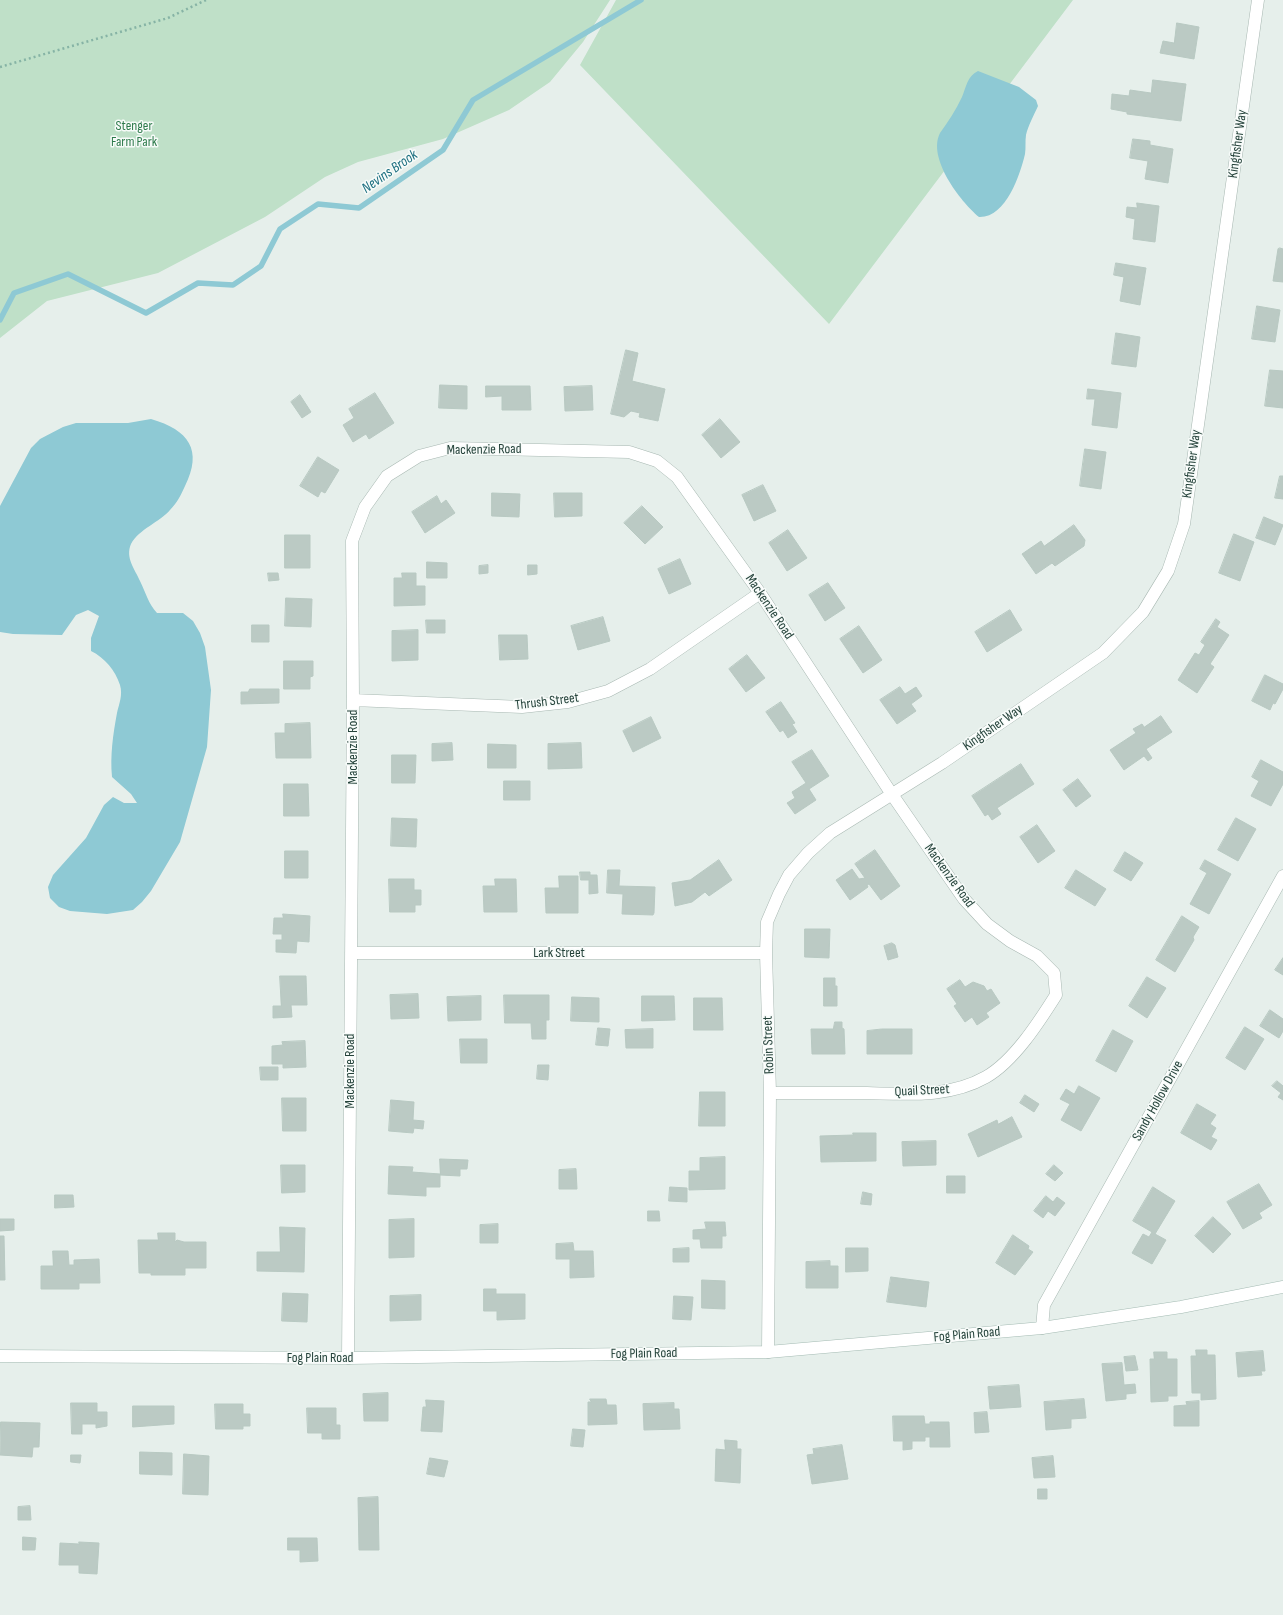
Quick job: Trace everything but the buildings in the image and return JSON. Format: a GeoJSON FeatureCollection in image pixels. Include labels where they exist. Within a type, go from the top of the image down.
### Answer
{"type":"FeatureCollection","features":[{"type":"Feature","properties":{"kind":"street","name":"Kingfisher Way"},"geometry":{"type":"LineString","coordinates":[[891,794],[942,763],[1103,654],[1143,612],[1168,571],[1184,524],[1258,0]]}},
{"type":"Feature","properties":{"kind":"street","name":"Mackenzie Road"},"geometry":{"type":"LineString","coordinates":[[348,1358],[352,953],[352,541],[365,507],[387,476],[419,456],[450,448],[629,452],[657,461],[677,477],[760,593],[891,794],[964,899],[987,924],[1010,941],[1037,956],[1054,973],[1056,995]]}},
{"type":"Feature","properties":{"kind":"street","name":"Thrush Street"},"geometry":{"type":"LineString","coordinates":[[353,700],[522,707],[568,702],[608,691],[650,670],[760,593]]}},
{"type":"Feature","properties":{"kind":"street","name":"Robin Street"},"geometry":{"type":"LineString","coordinates":[[768,1352],[770,1093],[766,953],[767,922],[789,875],[808,853],[830,833],[891,794]]}},
{"type":"Feature","properties":{"kind":"street","name":"Sandy Hollow Drive"},"geometry":{"type":"LineString","coordinates":[[1042,1328],[1044,1306],[1283,876]]}},
{"type":"Feature","properties":{"kind":"street","name":"Lark Street"},"geometry":{"type":"LineString","coordinates":[[352,953],[766,953]]}},
{"type":"Feature","properties":{"kind":"street","name":"Quail Street"},"geometry":{"type":"LineString","coordinates":[[770,1093],[929,1094],[959,1089],[986,1077],[1010,1057],[1045,1013],[1056,995]]}},
{"type":"Feature","properties":{"kind":"street","name":"Fog Plain Road"},"geometry":{"type":"LineString","coordinates":[[0,1356],[348,1358],[768,1352],[1042,1328],[1181,1306],[1283,1287]]}},
{"type":"Feature","properties":{"kind":"path"},"geometry":{"type":"LineString","coordinates":[[0,67],[168,18],[206,0]]}},
{"type":"Feature","properties":{"kind":"green space","name":"Stenger Farm Park"},"geometry":{"type":"Polygon","coordinates":[[[0,0],[610,0],[583,42],[550,82],[509,110],[443,139],[358,162],[325,177],[265,217],[158,273],[47,301],[0,338],[0,0]]]}},
{"type":"Feature","properties":{"kind":"green space"},"geometry":{"type":"Polygon","coordinates":[[[616,0],[1073,0],[829,324],[580,65],[616,0]]]}},
{"type":"Feature","properties":{"kind":"water"},"geometry":{"type":"Polygon","coordinates":[[[978,71],[1019,87],[1036,100],[1038,106],[1027,132],[1025,154],[1020,173],[1010,194],[997,211],[989,215],[979,217],[963,201],[948,178],[938,154],[937,143],[940,133],[962,97],[969,79],[978,71]]]}},
{"type":"Feature","properties":{"kind":"water"},"geometry":{"type":"Polygon","coordinates":[[[151,419],[175,429],[183,436],[189,443],[193,462],[190,473],[177,502],[166,514],[139,534],[131,544],[129,554],[133,568],[149,602],[157,613],[183,613],[193,621],[200,633],[205,647],[211,690],[207,747],[180,842],[151,891],[142,902],[133,910],[107,914],[70,911],[59,907],[50,898],[48,887],[53,875],[86,838],[104,805],[113,797],[124,803],[137,803],[131,794],[112,777],[112,745],[121,689],[115,674],[109,665],[101,657],[91,651],[91,638],[99,616],[88,610],[76,615],[62,635],[13,634],[0,632],[0,506],[31,448],[40,439],[63,427],[76,423],[128,423],[151,419]]]}},
{"type":"Feature","properties":{"kind":"waterway","name":"Nevins Brook"},"geometry":{"type":"LineString","coordinates":[[0,320],[14,293],[68,274],[146,313],[198,283],[233,285],[261,266],[280,229],[318,204],[359,208],[443,150],[473,100],[641,0]]}}]}
